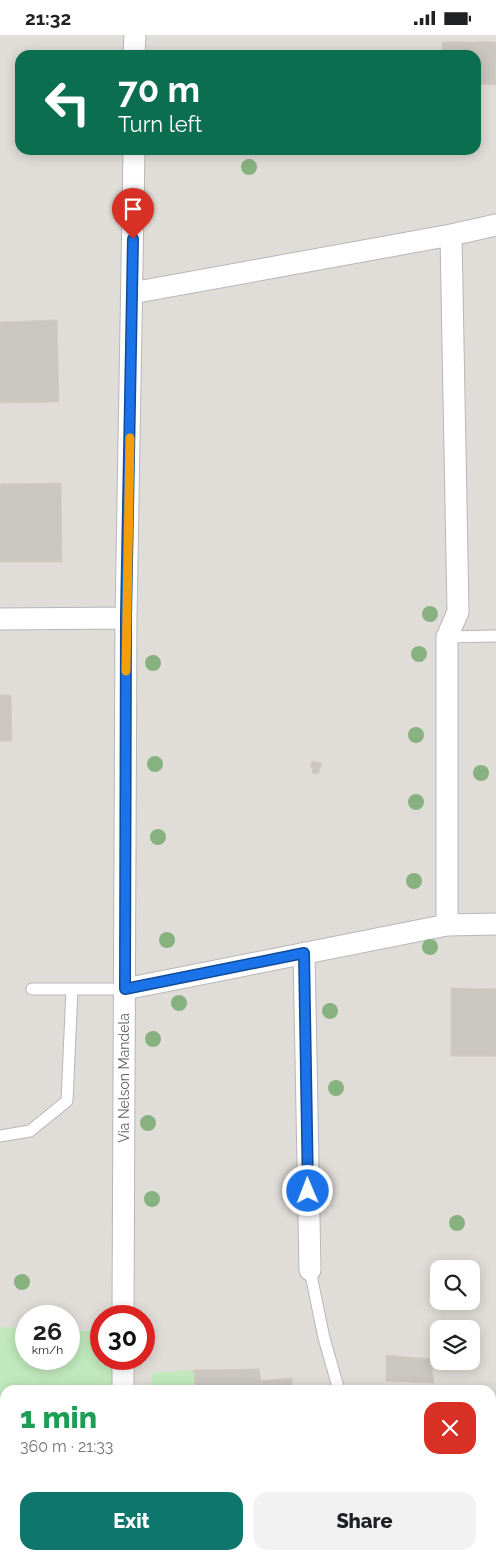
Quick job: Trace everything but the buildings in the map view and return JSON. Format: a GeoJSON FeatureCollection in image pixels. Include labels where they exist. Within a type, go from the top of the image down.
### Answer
{"type":"FeatureCollection","features":[{"type":"Feature","properties":{"kind":"street"},"geometry":{"type":"LineString","coordinates":[[134,50],[135,35]]}},
{"type":"Feature","properties":{"kind":"street","name":"Via Nelson Mandela"},"geometry":{"type":"LineString","coordinates":[[123,1305],[126,617],[134,155]]}},
{"type":"Feature","properties":{"kind":"street"},"geometry":{"type":"LineString","coordinates":[[132,293],[496,225]]}},
{"type":"Feature","properties":{"kind":"street"},"geometry":{"type":"LineString","coordinates":[[447,925],[447,637],[458,612],[450,235]]}},
{"type":"Feature","properties":{"kind":"street"},"geometry":{"type":"LineString","coordinates":[[0,619],[126,617]]}},
{"type":"Feature","properties":{"kind":"street"},"geometry":{"type":"LineString","coordinates":[[125,989],[447,925],[496,924]]}},
{"type":"Feature","properties":{"kind":"street"},"geometry":{"type":"LineString","coordinates":[[304,953],[310,1270]]}},
{"type":"Feature","properties":{"kind":"street"},"geometry":{"type":"LineString","coordinates":[[123,1370],[123,1385]]}},
{"type":"Feature","properties":{"kind":"lane"},"geometry":{"type":"LineString","coordinates":[[447,637],[496,636]]}},
{"type":"Feature","properties":{"kind":"lane"},"geometry":{"type":"LineString","coordinates":[[32,989],[125,989]]}},
{"type":"Feature","properties":{"kind":"lane"},"geometry":{"type":"LineString","coordinates":[[0,1136],[30,1131],[67,1101],[72,989]]}},
{"type":"Feature","properties":{"kind":"lane"},"geometry":{"type":"LineString","coordinates":[[310,1270],[324,1337],[337,1385]]}},
{"type":"Feature","properties":{"kind":"shaded area"},"geometry":{"type":"Polygon","coordinates":[[[0,35],[496,35],[496,1385],[113,1385],[114,1370],[155,1370],[155,1305],[90,1305],[90,1331],[80,1330],[80,1305],[15,1305],[15,1328],[0,1327],[0,35]]]}},
{"type":"Feature","properties":{"kind":"green space"},"geometry":{"type":"Polygon","coordinates":[[[0,1327],[15,1328],[15,1370],[80,1370],[80,1330],[90,1331],[90,1370],[114,1370],[113,1385],[0,1385],[0,1327]]]}},
{"type":"Feature","properties":{"kind":"green space"},"geometry":{"type":"Polygon","coordinates":[[[194,1370],[195,1385],[152,1385],[152,1373],[194,1370]]]}},
{"type":"Feature","properties":{"kind":"slow traffic"},"geometry":{"type":"LineString","coordinates":[[126,671],[130,438]]}},
{"type":"Feature","properties":{"kind":"route"},"geometry":{"type":"LineString","coordinates":[[133,239],[126,617],[125,989],[304,953],[308,1191]]}}]}
